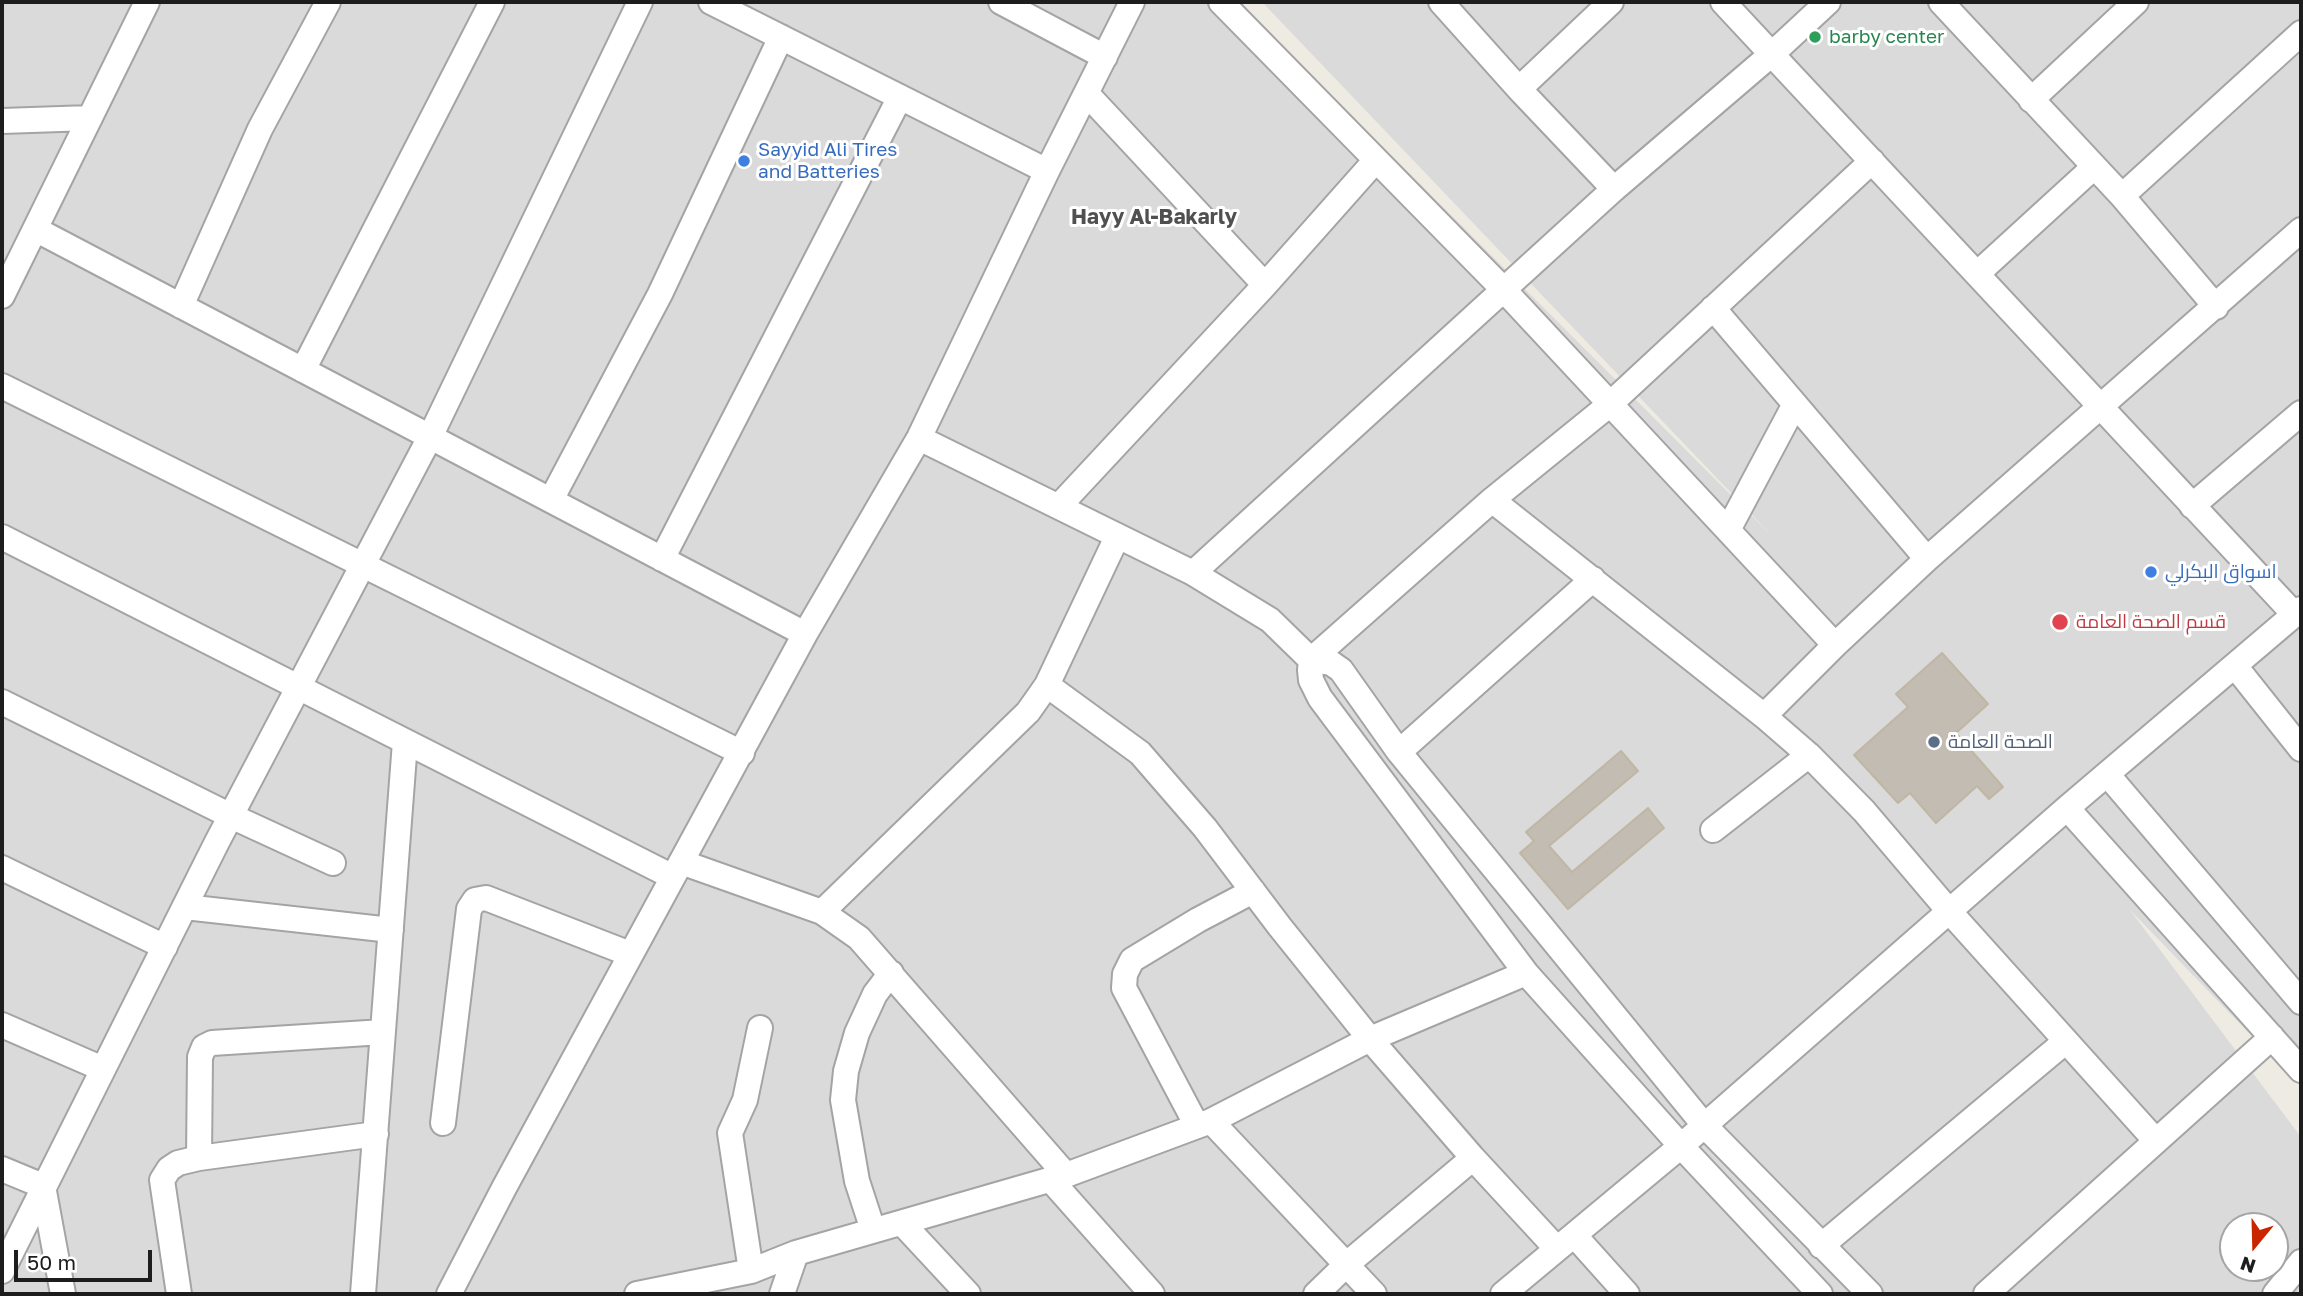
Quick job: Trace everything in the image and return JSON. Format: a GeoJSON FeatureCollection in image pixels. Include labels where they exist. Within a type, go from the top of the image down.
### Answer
{"type":"FeatureCollection","features":[{"type":"Feature","properties":{"kind":"street"},"geometry":{"type":"LineString","coordinates":[[2,296],[148,2]]}},
{"type":"Feature","properties":{"kind":"street"},"geometry":{"type":"LineString","coordinates":[[181,306],[260,128],[328,2]]}},
{"type":"Feature","properties":{"kind":"street"},"geometry":{"type":"LineString","coordinates":[[303,370],[492,2]]}},
{"type":"Feature","properties":{"kind":"street"},"geometry":{"type":"LineString","coordinates":[[2,1271],[231,816],[430,437],[640,2]]}},
{"type":"Feature","properties":{"kind":"street"},"geometry":{"type":"LineString","coordinates":[[711,2],[1047,171]]}},
{"type":"Feature","properties":{"kind":"street"},"geometry":{"type":"LineString","coordinates":[[1001,2],[1105,57]]}},
{"type":"Feature","properties":{"kind":"street"},"geometry":{"type":"LineString","coordinates":[[449,1294],[630,954],[805,634],[919,438],[1047,171],[1132,2]]}},
{"type":"Feature","properties":{"kind":"street"},"geometry":{"type":"LineString","coordinates":[[1221,2],[1503,289],[1835,645]]}},
{"type":"Feature","properties":{"kind":"street"},"geometry":{"type":"LineString","coordinates":[[1441,2],[1614,189]]}},
{"type":"Feature","properties":{"kind":"street"},"geometry":{"type":"LineString","coordinates":[[1519,89],[1611,2]]}},
{"type":"Feature","properties":{"kind":"street"},"geometry":{"type":"LineString","coordinates":[[1503,1294],[1681,1146],[2067,808],[2298,612],[2192,506],[1723,2]]}},
{"type":"Feature","properties":{"kind":"street"},"geometry":{"type":"LineString","coordinates":[[1193,573],[1614,189],[1773,53],[1828,2]]}},
{"type":"Feature","properties":{"kind":"street"},"geometry":{"type":"LineString","coordinates":[[1941,2],[2122,196],[2216,307]]}},
{"type":"Feature","properties":{"kind":"street"},"geometry":{"type":"LineString","coordinates":[[2031,100],[2136,2]]}},
{"type":"Feature","properties":{"kind":"street"},"geometry":{"type":"LineString","coordinates":[[2122,196],[2301,33]]}},
{"type":"Feature","properties":{"kind":"street"},"geometry":{"type":"LineString","coordinates":[[551,500],[660,294],[781,37]]}},
{"type":"Feature","properties":{"kind":"street"},"geometry":{"type":"LineString","coordinates":[[1087,94],[1265,285]]}},
{"type":"Feature","properties":{"kind":"street"},"geometry":{"type":"LineString","coordinates":[[662,559],[900,97]]}},
{"type":"Feature","properties":{"kind":"street"},"geometry":{"type":"LineString","coordinates":[[2,121],[90,118]]}},
{"type":"Feature","properties":{"kind":"street"},"geometry":{"type":"LineString","coordinates":[[1060,506],[1265,285],[1376,160]]}},
{"type":"Feature","properties":{"kind":"street"},"geometry":{"type":"LineString","coordinates":[[1820,1294],[1681,1146],[1526,973],[1321,698],[1311,680],[1311,660],[1492,500],[1609,405],[1872,161]]}},
{"type":"Feature","properties":{"kind":"street"},"geometry":{"type":"LineString","coordinates":[[1978,273],[2094,167]]}},
{"type":"Feature","properties":{"kind":"street"},"geometry":{"type":"LineString","coordinates":[[35,229],[805,634]]}},
{"type":"Feature","properties":{"kind":"street"},"geometry":{"type":"LineString","coordinates":[[1764,716],[1927,559],[2301,230]]}},
{"type":"Feature","properties":{"kind":"street"},"geometry":{"type":"LineString","coordinates":[[1713,308],[1927,559]]}},
{"type":"Feature","properties":{"kind":"street"},"geometry":{"type":"LineString","coordinates":[[2,386],[741,753]]}},
{"type":"Feature","properties":{"kind":"street"},"geometry":{"type":"LineString","coordinates":[[1728,530],[1795,404]]}},
{"type":"Feature","properties":{"kind":"street"},"geometry":{"type":"LineString","coordinates":[[2192,506],[2301,413]]}},
{"type":"Feature","properties":{"kind":"street"},"geometry":{"type":"LineString","coordinates":[[919,438],[1193,573],[1270,620],[1311,660],[1331,663],[1341,670],[1399,752],[1704,1125],[1870,1294]]}},
{"type":"Feature","properties":{"kind":"street"},"geometry":{"type":"LineString","coordinates":[[1492,500],[1764,716],[1809,755],[1864,811],[1949,911],[2156,1141]]}},
{"type":"Feature","properties":{"kind":"street"},"geometry":{"type":"LineString","coordinates":[[2,537],[405,742],[677,869],[822,912],[859,938],[891,973],[1152,1294]]}},
{"type":"Feature","properties":{"kind":"street"},"geometry":{"type":"LineString","coordinates":[[822,912],[1028,712],[1047,685],[1117,537]]}},
{"type":"Feature","properties":{"kind":"street"},"geometry":{"type":"LineString","coordinates":[[1399,752],[1593,579]]}},
{"type":"Feature","properties":{"kind":"street"},"geometry":{"type":"LineString","coordinates":[[2235,666],[2301,749]]}},
{"type":"Feature","properties":{"kind":"street"},"geometry":{"type":"LineString","coordinates":[[1047,685],[1140,753],[1205,828],[1370,1039],[1473,1157],[1627,1294]]}},
{"type":"Feature","properties":{"kind":"street"},"geometry":{"type":"LineString","coordinates":[[2,702],[231,816],[334,863]]}},
{"type":"Feature","properties":{"kind":"street"},"geometry":{"type":"LineString","coordinates":[[363,1294],[405,742]]}},
{"type":"Feature","properties":{"kind":"street"},"geometry":{"type":"LineString","coordinates":[[1713,830],[1809,755]]}},
{"type":"Feature","properties":{"kind":"street"},"geometry":{"type":"LineString","coordinates":[[2107,774],[2301,1002]]}},
{"type":"Feature","properties":{"kind":"street"},"geometry":{"type":"LineString","coordinates":[[2067,808],[2301,1070]]}},
{"type":"Feature","properties":{"kind":"street"},"geometry":{"type":"LineString","coordinates":[[2,868],[164,947]]}},
{"type":"Feature","properties":{"kind":"street"},"geometry":{"type":"LineString","coordinates":[[1253,891],[1132,960],[1125,974],[1124,988],[1204,1123],[1374,1294]]}},
{"type":"Feature","properties":{"kind":"street"},"geometry":{"type":"LineString","coordinates":[[443,1123],[469,909],[475,900],[486,898],[630,954]]}},
{"type":"Feature","properties":{"kind":"street"},"geometry":{"type":"LineString","coordinates":[[185,906],[391,930]]}},
{"type":"Feature","properties":{"kind":"street"},"geometry":{"type":"LineString","coordinates":[[873,1230],[858,1181],[843,1100],[846,1070],[857,1033],[875,994],[891,973]]}},
{"type":"Feature","properties":{"kind":"street"},"geometry":{"type":"LineString","coordinates":[[637,1294],[751,1271],[796,1253],[1058,1177],[1204,1123],[1370,1039],[1526,973]]}},
{"type":"Feature","properties":{"kind":"street"},"geometry":{"type":"LineString","coordinates":[[2,1025],[103,1069]]}},
{"type":"Feature","properties":{"kind":"street"},"geometry":{"type":"LineString","coordinates":[[751,1271],[730,1133],[746,1100],[760,1028]]}},
{"type":"Feature","properties":{"kind":"street"},"geometry":{"type":"LineString","coordinates":[[199,1158],[200,1056],[204,1047],[212,1043],[383,1032]]}},
{"type":"Feature","properties":{"kind":"street"},"geometry":{"type":"LineString","coordinates":[[1986,1294],[2272,1037]]}},
{"type":"Feature","properties":{"kind":"street"},"geometry":{"type":"LineString","coordinates":[[1821,1247],[2066,1041]]}},
{"type":"Feature","properties":{"kind":"street"},"geometry":{"type":"LineString","coordinates":[[179,1294],[162,1180],[169,1169],[178,1163],[199,1158],[376,1134]]}},
{"type":"Feature","properties":{"kind":"street"},"geometry":{"type":"LineString","coordinates":[[1316,1294],[1347,1264],[1473,1157]]}},
{"type":"Feature","properties":{"kind":"street"},"geometry":{"type":"LineString","coordinates":[[2,1169],[43,1186]]}},
{"type":"Feature","properties":{"kind":"street"},"geometry":{"type":"LineString","coordinates":[[43,1186],[63,1294]]}},
{"type":"Feature","properties":{"kind":"street"},"geometry":{"type":"LineString","coordinates":[[902,1223],[968,1294]]}},
{"type":"Feature","properties":{"kind":"street"},"geometry":{"type":"LineString","coordinates":[[782,1294],[796,1253]]}},
{"type":"Feature","properties":{"kind":"street"},"geometry":{"type":"LineString","coordinates":[[2275,1294],[2301,1262]]}},
{"type":"Feature","properties":{"kind":"shaded area"},"geometry":{"type":"Polygon","coordinates":[[[2,2],[1238,2],[1774,538],[1262,2],[2301,2],[2301,1087],[2130,910],[2301,1137],[2301,1294],[2,1294],[2,2]]]}},
{"type":"Feature","properties":{"kind":"building"},"geometry":{"type":"Polygon","coordinates":[[[1942,653],[1988,704],[1956,733],[2003,787],[1989,799],[1977,786],[1936,823],[1910,793],[1898,803],[1854,755],[1908,707],[1896,694],[1942,653]]]}},
{"type":"Feature","properties":{"kind":"building"},"geometry":{"type":"Polygon","coordinates":[[[1621,751],[1638,771],[1549,846],[1572,872],[1648,808],[1664,828],[1568,909],[1520,853],[1534,841],[1526,832],[1621,751]]]}},
{"type":"Feature","properties":{"kind":"place","name":"barby center"},"geometry":{"type":"Point","coordinates":[1815,37]}},
{"type":"Feature","properties":{"kind":"place","name":"Sayyid Ali Tires and Batteries"},"geometry":{"type":"Point","coordinates":[744,161]}},
{"type":"Feature","properties":{"kind":"place","name":"اسواق البكرلي"},"geometry":{"type":"Point","coordinates":[2151,572]}},
{"type":"Feature","properties":{"kind":"place","name":"قسم الصحة العامة"},"geometry":{"type":"Point","coordinates":[2060,622]}},
{"type":"Feature","properties":{"kind":"place","name":"الصحة العامة"},"geometry":{"type":"Point","coordinates":[1934,742]}},
{"type":"Feature","properties":{"kind":"district","name":"Hayy Al-Bakarly"},"geometry":{"type":"Point","coordinates":[1154,217]}}]}
